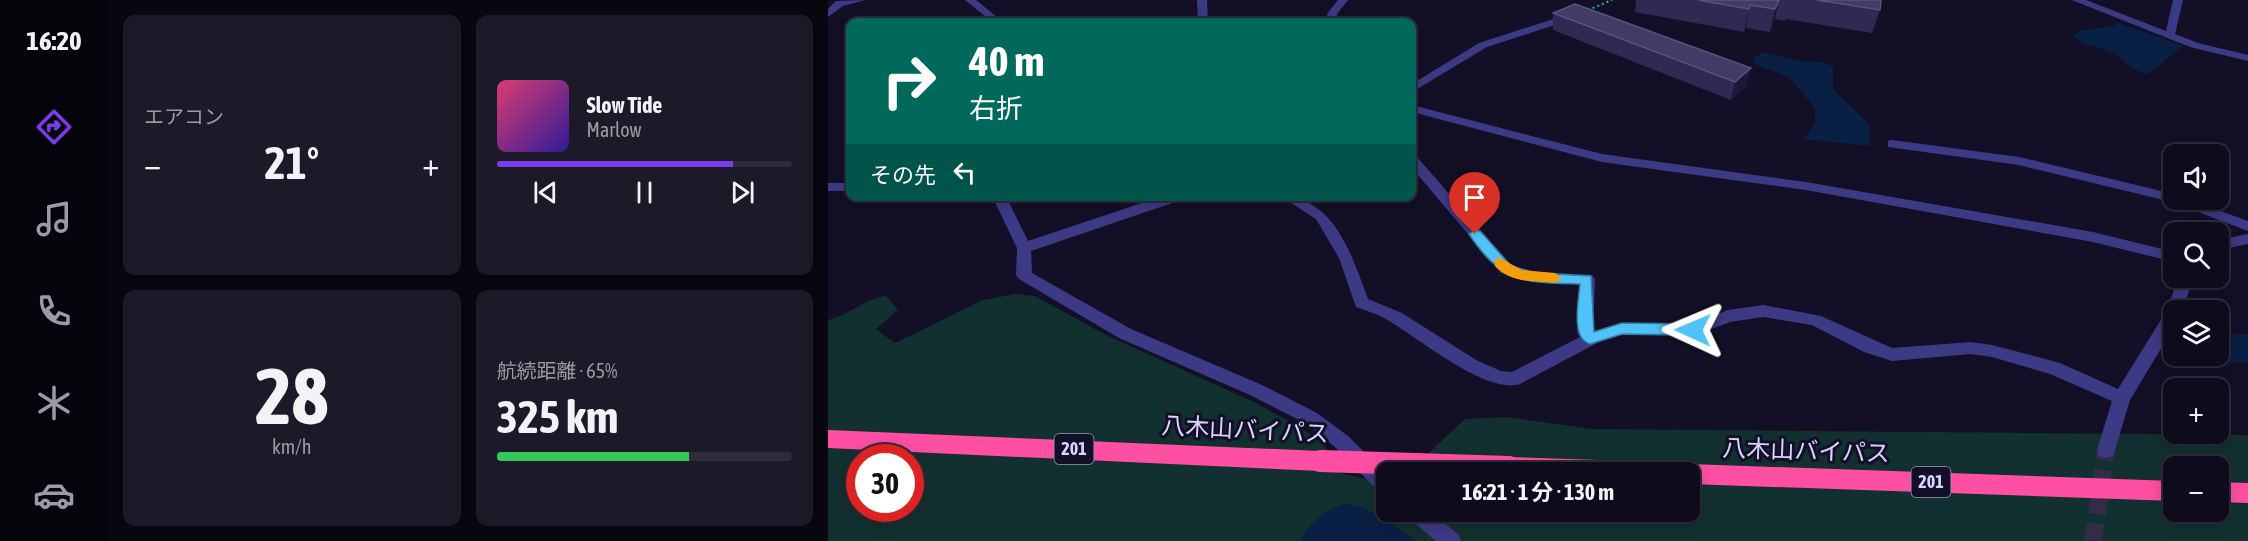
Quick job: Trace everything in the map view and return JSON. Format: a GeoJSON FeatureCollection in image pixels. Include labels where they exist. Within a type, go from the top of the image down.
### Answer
{"type":"FeatureCollection","features":[{"type":"Feature","properties":{"kind":"highway","name":"八木山バイパス"},"geometry":{"type":"LineString","coordinates":[[828,439],[1376,463]]}},
{"type":"Feature","properties":{"kind":"highway","name":"八木山バイパス"},"geometry":{"type":"LineString","coordinates":[[1700,474],[2163,491]]}},
{"type":"Feature","properties":{"kind":"highway"},"geometry":{"type":"LineString","coordinates":[[2229,492],[2248,493]]}},
{"type":"Feature","properties":{"kind":"street"},"geometry":{"type":"LineString","coordinates":[[828,14],[840,3],[860,0]]}},
{"type":"Feature","properties":{"kind":"street"},"geometry":{"type":"LineString","coordinates":[[970,0],[993,18]]}},
{"type":"Feature","properties":{"kind":"street"},"geometry":{"type":"LineString","coordinates":[[1202,0],[1203,18]]}},
{"type":"Feature","properties":{"kind":"street"},"geometry":{"type":"LineString","coordinates":[[1332,18],[1332,14],[1343,0]]}},
{"type":"Feature","properties":{"kind":"street"},"geometry":{"type":"LineString","coordinates":[[2077,0],[2125,12],[2170,35],[2217,51],[2248,58]]}},
{"type":"Feature","properties":{"kind":"street"},"geometry":{"type":"LineString","coordinates":[[2170,35],[2178,0]]}},
{"type":"Feature","properties":{"kind":"street"},"geometry":{"type":"LineString","coordinates":[[1416,87],[1483,45],[1587,11]]}},
{"type":"Feature","properties":{"kind":"street"},"geometry":{"type":"LineString","coordinates":[[1416,109],[1602,158],[1806,186],[2093,237],[2163,253]]}},
{"type":"Feature","properties":{"kind":"street"},"geometry":{"type":"LineString","coordinates":[[1892,144],[2019,161],[2163,195]]}},
{"type":"Feature","properties":{"kind":"street"},"geometry":{"type":"LineString","coordinates":[[1416,165],[1506,269],[1535,278],[1587,279],[1585,332],[1590,339]]}},
{"type":"Feature","properties":{"kind":"street"},"geometry":{"type":"LineString","coordinates":[[828,188],[846,188]]}},
{"type":"Feature","properties":{"kind":"street"},"geometry":{"type":"LineString","coordinates":[[1003,201],[1024,248],[1024,275],[1105,323],[1161,350],[1244,385],[1313,419],[1342,441],[1376,476]]}},
{"type":"Feature","properties":{"kind":"street"},"geometry":{"type":"LineString","coordinates":[[1024,248],[1164,201]]}},
{"type":"Feature","properties":{"kind":"street"},"geometry":{"type":"LineString","coordinates":[[1295,201],[1321,216],[1346,258],[1362,303],[1395,316],[1482,370],[1505,379],[1514,379],[1590,339],[1622,329],[1693,330],[1728,316],[1763,311],[1788,313],[1815,320],[1870,347],[1892,354],[1971,348],[1992,351],[2054,368],[2122,398]]}},
{"type":"Feature","properties":{"kind":"street"},"geometry":{"type":"LineString","coordinates":[[2206,210],[2248,225]]}},
{"type":"Feature","properties":{"kind":"street"},"geometry":{"type":"LineString","coordinates":[[2229,243],[2248,239]]}},
{"type":"Feature","properties":{"kind":"street"},"geometry":{"type":"LineString","coordinates":[[2106,450],[2122,398],[2163,330]]}},
{"type":"Feature","properties":{"kind":"street"},"geometry":{"type":"LineString","coordinates":[[1428,522],[1451,541]]}},
{"type":"Feature","properties":{"kind":"path"},"geometry":{"type":"LineString","coordinates":[[1587,11],[1611,0]]}},
{"type":"Feature","properties":{"kind":"green space"},"geometry":{"type":"Polygon","coordinates":[[[1015,294],[1035,296],[1104,334],[1256,403],[1323,442],[1339,473],[1376,481],[1376,522],[1700,522],[1700,462],[1419,462],[1465,419],[1507,417],[1592,429],[2163,434],[2163,444],[2229,444],[2229,435],[2248,435],[2248,541],[828,541],[828,320],[871,300],[886,296],[898,310],[876,329],[895,343],[983,300],[1015,294]]]}},
{"type":"Feature","properties":{"kind":"water"},"geometry":{"type":"Polygon","coordinates":[[[2119,23],[2184,46],[2147,74],[2110,52],[2086,44],[2074,36],[2078,31],[2119,23]]]}},
{"type":"Feature","properties":{"kind":"water"},"geometry":{"type":"Polygon","coordinates":[[[1763,52],[1798,61],[1821,62],[1833,66],[1833,89],[1869,124],[1870,146],[1803,139],[1815,124],[1815,108],[1789,77],[1758,66],[1753,58],[1763,52]]]}},
{"type":"Feature","properties":{"kind":"water"},"geometry":{"type":"Polygon","coordinates":[[[2229,334],[2248,334],[2248,363],[2229,362],[2229,334]]]}},
{"type":"Feature","properties":{"kind":"water"},"geometry":{"type":"Polygon","coordinates":[[[1343,504],[1362,508],[1376,514],[1376,522],[1389,522],[1416,541],[1301,541],[1312,523],[1343,504]]]}},
{"type":"Feature","properties":{"kind":"building"},"geometry":{"type":"Polygon","coordinates":[[[1698,0],[1779,0],[1775,9],[1750,5],[1749,9],[1698,0]]]}},
{"type":"Feature","properties":{"kind":"building"},"geometry":{"type":"Polygon","coordinates":[[[1817,0],[1881,0],[1880,10],[1817,0]]]}},
{"type":"Feature","properties":{"kind":"building"},"geometry":{"type":"Polygon","coordinates":[[[1575,4],[1751,68],[1735,82],[1553,13],[1575,4]]]}},
{"type":"Feature","properties":{"kind":"tunnel"},"geometry":{"type":"LineString","coordinates":[[2093,541],[2106,450]]}},
{"type":"Feature","properties":{"kind":"slow traffic"},"geometry":{"type":"LineString","coordinates":[[1500,263],[1506,269],[1521,275],[1555,278]]}},
{"type":"Feature","properties":{"kind":"route"},"geometry":{"type":"LineString","coordinates":[[1475,234],[1506,269],[1535,278],[1587,279],[1585,332],[1590,339],[1622,329],[1693,330]]}}]}
